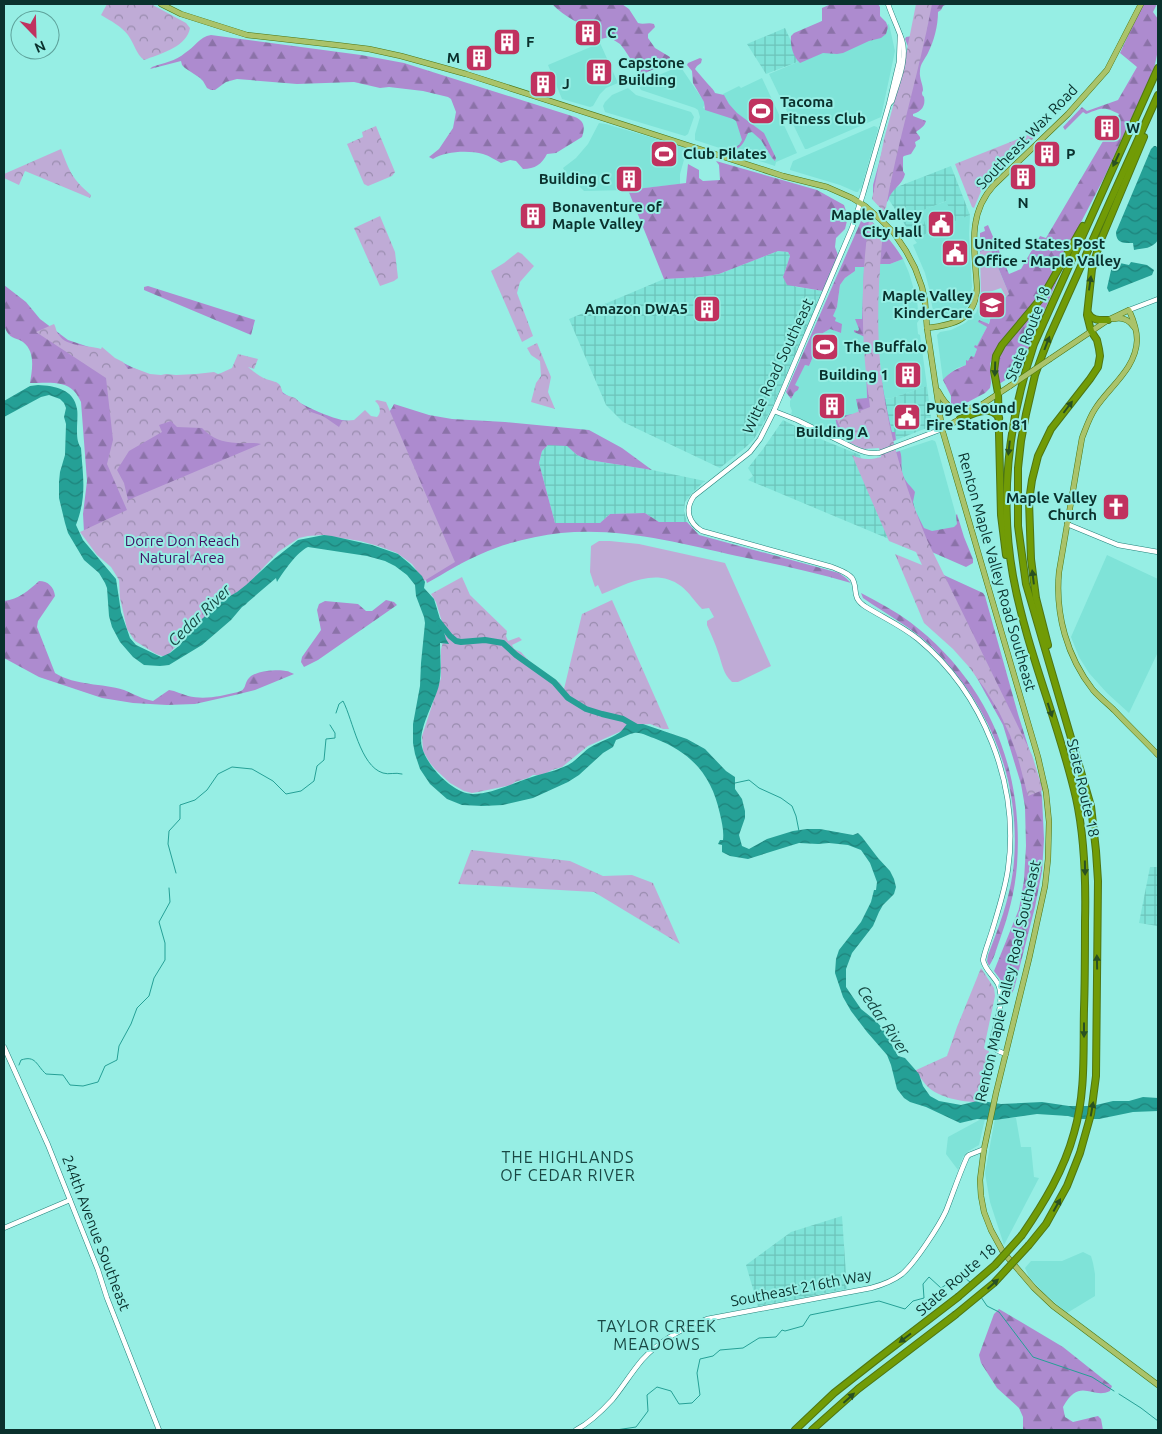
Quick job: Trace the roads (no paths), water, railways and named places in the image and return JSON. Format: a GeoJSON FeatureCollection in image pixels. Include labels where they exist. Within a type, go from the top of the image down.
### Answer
{"type":"FeatureCollection","features":[{"type":"Feature","properties":{"kind":"highway","name":"State Route 18"},"geometry":{"type":"LineString","coordinates":[[795,1430],[834,1393],[995,1266],[1022,1235],[1047,1196],[1060,1171],[1080,1112],[1084,1077],[1086,894],[1082,826],[1066,761],[1022,614],[1013,576],[1007,531],[1006,478],[1014,416],[1034,344],[1158,68]]}},
{"type":"Feature","properties":{"kind":"highway","name":"State Route 18"},"geometry":{"type":"LineString","coordinates":[[812,1430],[858,1389],[994,1283],[1029,1245],[1046,1224],[1060,1200],[1084,1141],[1091,1114],[1096,1076],[1098,881],[1095,834],[1090,806],[1030,600],[1018,526],[1018,468],[1026,414],[1036,375],[1050,335],[1158,95]]}},
{"type":"Feature","properties":{"kind":"highway"},"geometry":{"type":"LineString","coordinates":[[1053,676],[1036,598],[1030,543],[1029,501],[1036,462],[1046,438],[1057,421],[1098,367],[1099,349],[1097,340],[1091,332],[1087,312],[1092,269],[1096,252],[1158,100]]}},
{"type":"Feature","properties":{"kind":"highway"},"geometry":{"type":"LineString","coordinates":[[1022,614],[1007,564],[1003,538],[998,393],[994,371],[995,362],[998,350],[1043,296],[1103,189]]}},
{"type":"Feature","properties":{"kind":"highway"},"geometry":{"type":"LineString","coordinates":[[1087,312],[1094,319],[1108,320]]}},
{"type":"Feature","properties":{"kind":"highway"},"geometry":{"type":"LineString","coordinates":[[960,419],[989,410],[999,418]]}},
{"type":"Feature","properties":{"kind":"main road","name":"Renton Maple Valley Road Southeast"},"geometry":{"type":"LineString","coordinates":[[161,4],[182,14],[248,36],[369,49],[410,58],[466,74],[783,176],[827,187],[860,203],[886,224],[902,244],[910,257],[922,288],[942,429],[1038,757],[1048,805],[1050,842],[1045,886],[984,1149],[980,1180],[984,1212],[990,1230],[1003,1252],[1034,1288],[1053,1306],[1158,1385]]}},
{"type":"Feature","properties":{"kind":"main road","name":"Southeast Wax Road"},"geometry":{"type":"LineString","coordinates":[[927,328],[955,323],[963,318],[972,308],[977,288],[974,226],[983,198],[994,185],[1068,114],[1107,70],[1141,4]]}},
{"type":"Feature","properties":{"kind":"main road"},"geometry":{"type":"LineString","coordinates":[[942,429],[980,406],[1100,325],[1129,310],[1136,329],[1137,341],[1131,361],[1123,374],[1099,403],[1087,423],[1082,438],[1059,572],[1058,594],[1060,617],[1068,644],[1093,690],[1158,754]]}},
{"type":"Feature","properties":{"kind":"main road"},"geometry":{"type":"LineString","coordinates":[[1100,325],[1122,318],[1129,321],[1136,329]]}},
{"type":"Feature","properties":{"kind":"main road"},"geometry":{"type":"LineString","coordinates":[[936,386],[943,400],[952,409],[959,410],[980,406]]}},
{"type":"Feature","properties":{"kind":"street","name":"Witte Road Southeast"},"geometry":{"type":"LineString","coordinates":[[888,4],[903,44],[903,57],[892,101],[889,104]]}},
{"type":"Feature","properties":{"kind":"street","name":"Witte Road Southeast"},"geometry":{"type":"LineString","coordinates":[[900,35],[900,57],[889,104],[846,246],[774,411],[760,438],[750,452],[692,498],[688,510],[693,524],[702,531],[846,573],[852,578],[857,598],[860,602],[917,638],[954,676],[978,712],[991,739],[997,758],[1008,811],[1010,836],[1008,871],[984,958],[985,968],[995,980],[1000,992],[1000,1004],[992,1045],[996,1050],[1006,1054]]}},
{"type":"Feature","properties":{"kind":"street"},"geometry":{"type":"LineString","coordinates":[[895,90],[897,72]]}},
{"type":"Feature","properties":{"kind":"street"},"geometry":{"type":"LineString","coordinates":[[1129,310],[1158,299]]}},
{"type":"Feature","properties":{"kind":"street"},"geometry":{"type":"LineString","coordinates":[[774,411],[863,452],[871,453],[879,452],[942,429]]}},
{"type":"Feature","properties":{"kind":"street"},"geometry":{"type":"LineString","coordinates":[[1067,524],[1118,545],[1158,552]]}},
{"type":"Feature","properties":{"kind":"street","name":"244th Avenue Southeast"},"geometry":{"type":"LineString","coordinates":[[4,1047],[48,1145],[159,1430]]}},
{"type":"Feature","properties":{"kind":"street","name":"Southeast 216th Way"},"geometry":{"type":"LineString","coordinates":[[576,1430],[611,1401],[651,1351],[694,1323],[706,1318],[880,1286],[898,1277],[917,1256],[943,1216],[967,1157],[984,1149]]}},
{"type":"Feature","properties":{"kind":"street"},"geometry":{"type":"LineString","coordinates":[[4,1228],[70,1200]]}},
{"type":"Feature","properties":{"kind":"water"},"geometry":{"type":"Polygon","coordinates":[[[1154,146],[1158,149],[1158,240],[1150,247],[1134,250],[1133,243],[1124,243],[1117,239],[1116,232],[1151,149],[1154,146]]]}},
{"type":"Feature","properties":{"kind":"water"},"geometry":{"type":"Polygon","coordinates":[[[1131,262],[1147,265],[1154,270],[1152,275],[1109,292],[1107,288],[1114,263],[1129,265],[1131,262]]]}},
{"type":"Feature","properties":{"kind":"water","name":"Cedar River"},"geometry":{"type":"Polygon","coordinates":[[[30,386],[51,386],[63,390],[75,402],[77,432],[81,448],[83,487],[82,505],[76,525],[83,540],[116,579],[121,612],[130,638],[136,645],[161,657],[170,653],[180,645],[193,627],[223,600],[246,585],[298,540],[324,535],[332,536],[372,545],[398,554],[422,576],[425,582],[424,588],[434,599],[449,644],[440,643],[441,669],[439,685],[424,724],[421,740],[429,762],[449,784],[465,793],[480,794],[564,767],[586,750],[619,733],[627,724],[643,724],[687,739],[705,749],[726,771],[735,777],[735,789],[742,799],[745,811],[745,818],[739,835],[742,846],[749,849],[767,839],[807,829],[820,829],[853,835],[858,833],[890,871],[896,887],[894,894],[883,905],[873,926],[852,953],[846,969],[846,987],[861,1009],[883,1029],[898,1056],[905,1058],[919,1074],[923,1086],[930,1096],[939,1101],[961,1105],[982,1101],[1001,1104],[1042,1102],[1069,1106],[1092,1106],[1113,1101],[1129,1101],[1143,1097],[1158,1098],[1158,1111],[1133,1112],[1099,1119],[1079,1119],[1068,1116],[1037,1114],[995,1120],[977,1119],[960,1123],[904,1098],[897,1089],[887,1055],[851,1011],[843,997],[835,973],[839,950],[861,922],[871,902],[874,890],[876,890],[877,882],[870,863],[861,850],[848,845],[829,843],[799,843],[748,859],[730,856],[722,852],[722,845],[718,844],[720,840],[723,840],[721,817],[712,788],[706,777],[699,767],[680,751],[656,739],[634,733],[616,740],[613,747],[603,753],[579,775],[533,798],[503,805],[483,806],[462,805],[447,799],[430,784],[420,769],[413,743],[413,724],[420,686],[424,617],[416,596],[415,585],[407,575],[385,561],[367,556],[308,547],[295,557],[277,582],[276,578],[202,645],[169,665],[144,665],[133,657],[120,642],[112,627],[109,616],[105,583],[99,573],[84,560],[68,533],[59,498],[60,472],[65,455],[66,424],[64,417],[66,408],[64,403],[60,399],[49,395],[41,397],[4,417],[4,401],[30,386]]]}},
{"type":"Feature","properties":{"kind":"waterway","name":"Cedar River"},"geometry":{"type":"LineString","coordinates":[[439,622],[456,641],[485,640],[503,643],[516,655],[554,682],[568,698],[586,709],[623,719],[637,727]]}},
{"type":"Feature","properties":{"kind":"waterway"},"geometry":{"type":"LineString","coordinates":[[336,713],[339,704],[343,701],[363,752],[375,769],[385,774],[402,774]]}},
{"type":"Feature","properties":{"kind":"waterway"},"geometry":{"type":"LineString","coordinates":[[176,873],[168,844],[169,831],[180,819],[180,805],[195,800],[207,790],[218,774],[232,767],[252,769],[273,781],[286,794],[301,791],[314,781],[317,766],[324,760],[326,739],[335,738],[335,733],[330,725]]}},
{"type":"Feature","properties":{"kind":"waterway"},"geometry":{"type":"LineString","coordinates":[[735,783],[749,780],[759,788],[781,798],[792,806],[799,831]]}},
{"type":"Feature","properties":{"kind":"waterway"},"geometry":{"type":"LineString","coordinates":[[19,1065],[21,1060],[30,1059],[46,1074],[63,1075],[70,1085],[83,1086],[98,1082],[105,1066],[117,1060],[119,1046],[137,1008],[149,996],[154,978],[165,960],[165,943],[159,922],[170,902],[169,888]]}},
{"type":"Feature","properties":{"kind":"waterway"},"geometry":{"type":"LineString","coordinates":[[616,1430],[636,1427],[648,1411],[647,1395],[657,1387],[671,1391],[679,1404],[692,1403],[700,1395],[697,1373],[700,1359],[713,1356],[720,1350],[743,1348],[759,1338],[776,1337],[782,1330],[785,1331],[803,1326],[810,1315],[879,1301],[905,1309],[913,1301],[924,1298],[923,1284],[929,1277],[941,1288],[961,1275],[970,1282]]}},
{"type":"Feature","properties":{"kind":"waterway"},"geometry":{"type":"LineString","coordinates":[[981,1297],[987,1306],[999,1312],[1033,1357],[1092,1377],[1114,1391]]}},
{"type":"Feature","properties":{"kind":"waterway"},"geometry":{"type":"LineString","coordinates":[[1119,1394],[1158,1421]]}},
{"type":"Feature","properties":{"kind":"place","name":"C"},"geometry":{"type":"Point","coordinates":[588,33]}},
{"type":"Feature","properties":{"kind":"place","name":"F"},"geometry":{"type":"Point","coordinates":[507,42]}},
{"type":"Feature","properties":{"kind":"place","name":"M"},"geometry":{"type":"Point","coordinates":[479,58]}},
{"type":"Feature","properties":{"kind":"place","name":"Capstone Building"},"geometry":{"type":"Point","coordinates":[599,72]}},
{"type":"Feature","properties":{"kind":"place","name":"J"},"geometry":{"type":"Point","coordinates":[543,84]}},
{"type":"Feature","properties":{"kind":"place","name":"Tacoma Fitness Club"},"geometry":{"type":"Point","coordinates":[761,111]}},
{"type":"Feature","properties":{"kind":"place","name":"W"},"geometry":{"type":"Point","coordinates":[1107,128]}},
{"type":"Feature","properties":{"kind":"place","name":"Club Pilates"},"geometry":{"type":"Point","coordinates":[664,154]}},
{"type":"Feature","properties":{"kind":"place","name":"P"},"geometry":{"type":"Point","coordinates":[1047,154]}},
{"type":"Feature","properties":{"kind":"place","name":"N"},"geometry":{"type":"Point","coordinates":[1023,177]}},
{"type":"Feature","properties":{"kind":"place","name":"Building C"},"geometry":{"type":"Point","coordinates":[629,179]}},
{"type":"Feature","properties":{"kind":"place","name":"Bonaventure of Maple Valley"},"geometry":{"type":"Point","coordinates":[533,216]}},
{"type":"Feature","properties":{"kind":"place","name":"Maple Valley City Hall"},"geometry":{"type":"Point","coordinates":[941,224]}},
{"type":"Feature","properties":{"kind":"place","name":"United States Post Office - Maple Valley"},"geometry":{"type":"Point","coordinates":[955,253]}},
{"type":"Feature","properties":{"kind":"place","name":"Maple Valley KinderCare"},"geometry":{"type":"Point","coordinates":[992,305]}},
{"type":"Feature","properties":{"kind":"place","name":"Amazon DWA5"},"geometry":{"type":"Point","coordinates":[707,309]}},
{"type":"Feature","properties":{"kind":"place","name":"The Buffalo"},"geometry":{"type":"Point","coordinates":[825,347]}},
{"type":"Feature","properties":{"kind":"place","name":"Building 1"},"geometry":{"type":"Point","coordinates":[908,375]}},
{"type":"Feature","properties":{"kind":"place","name":"Building A"},"geometry":{"type":"Point","coordinates":[832,406]}},
{"type":"Feature","properties":{"kind":"place","name":"Puget Sound Fire Station 81"},"geometry":{"type":"Point","coordinates":[907,417]}},
{"type":"Feature","properties":{"kind":"place","name":"Maple Valley Church"},"geometry":{"type":"Point","coordinates":[1116,507]}},
{"type":"Feature","properties":{"kind":"district","name":"THE HIGHLANDS OF CEDAR RIVER"},"geometry":{"type":"Point","coordinates":[568,1166]}},
{"type":"Feature","properties":{"kind":"district","name":"TAYLOR CREEK MEADOWS"},"geometry":{"type":"Point","coordinates":[657,1335]}},
{"type":"Feature","properties":{"kind":"park label","name":"Dorre Don Reach Natural Area"},"geometry":{"type":"Point","coordinates":[182,550]}}]}
